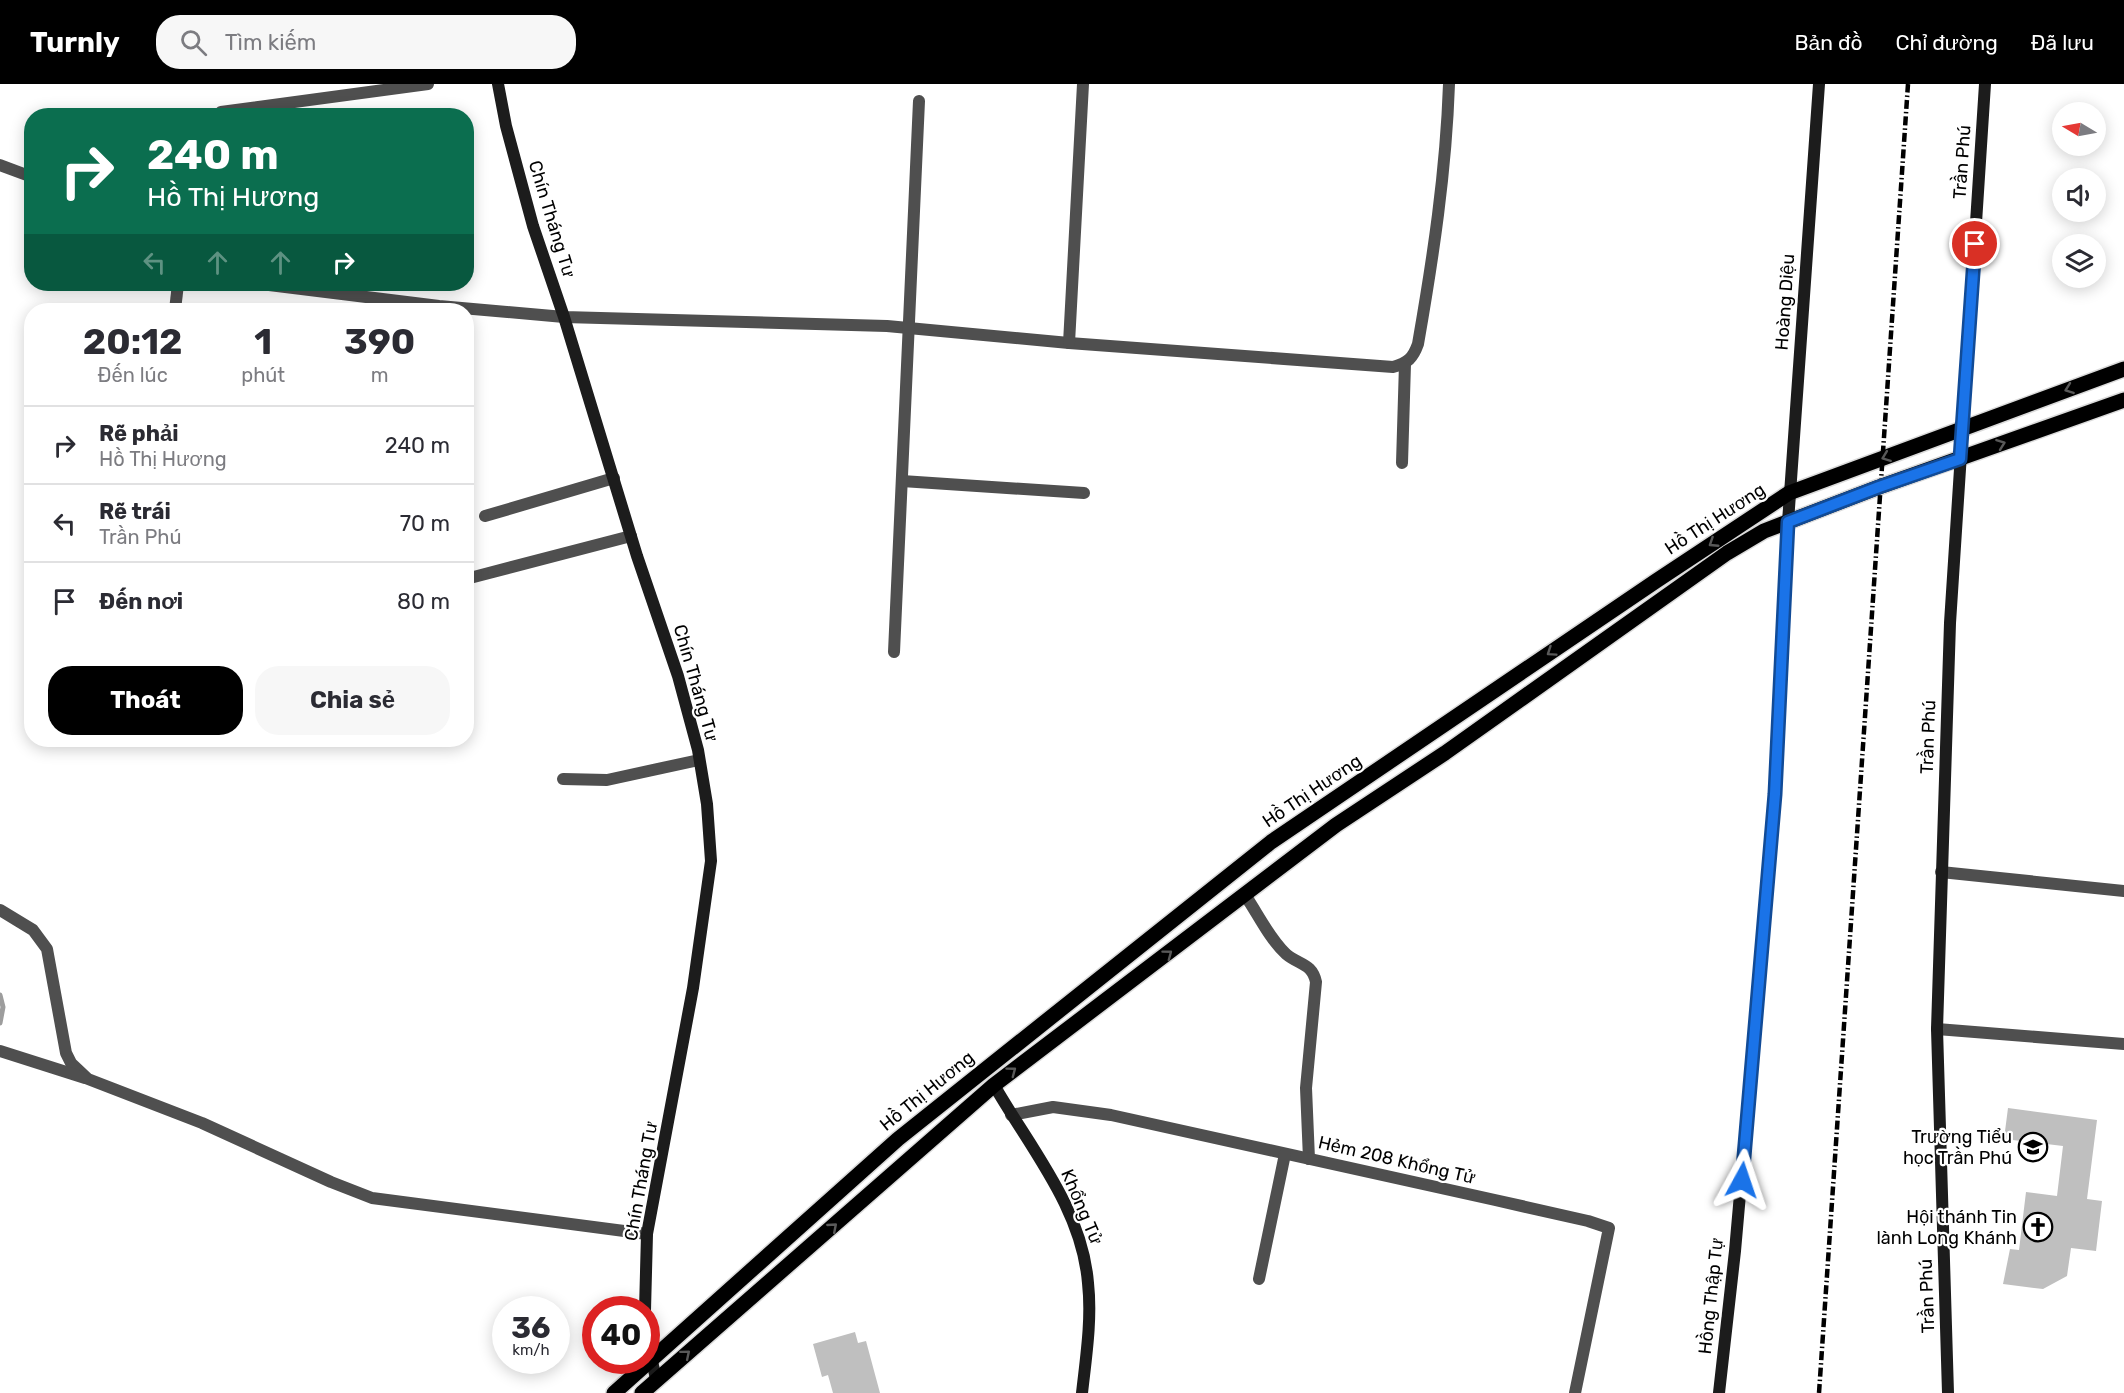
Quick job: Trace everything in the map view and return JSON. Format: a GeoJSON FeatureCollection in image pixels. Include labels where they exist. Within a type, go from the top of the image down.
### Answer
{"type":"FeatureCollection","features":[{"type":"Feature","properties":{"kind":"main road","name":"Hồ Thị Hương"},"geometry":{"type":"LineString","coordinates":[[660,1350],[898,1139],[1271,843],[1656,580],[1790,493],[2124,369]]}},
{"type":"Feature","properties":{"kind":"main road","name":"Hồ Thị Hương"},"geometry":{"type":"LineString","coordinates":[[642,1393],[994,1085],[1336,825],[1445,753],[1727,553],[1764,531],[1879,487],[2124,400]]}},
{"type":"Feature","properties":{"kind":"main road","name":"Hồ Thị Hương"},"geometry":{"type":"LineString","coordinates":[[614,1393],[634,1374]]}},
{"type":"Feature","properties":{"kind":"street"},"geometry":{"type":"LineString","coordinates":[[251,108],[429,84]]}},
{"type":"Feature","properties":{"kind":"street","name":"Chín Tháng Tư"},"geometry":{"type":"LineString","coordinates":[[498,84],[518,175],[533,226],[564,316],[631,536],[678,676],[699,760],[707,804],[711,861],[693,988],[647,1233],[645,1296]]}},
{"type":"Feature","properties":{"kind":"street"},"geometry":{"type":"LineString","coordinates":[[1069,343],[1083,84]]}},
{"type":"Feature","properties":{"kind":"street"},"geometry":{"type":"LineString","coordinates":[[474,309],[564,316],[909,328],[1069,343],[1393,367],[1406,364],[1413,356],[1418,344],[1433,259],[1447,136],[1449,84]]}},
{"type":"Feature","properties":{"kind":"street","name":"Hoàng Diệu"},"geometry":{"type":"LineString","coordinates":[[1788,522],[1819,84]]}},
{"type":"Feature","properties":{"kind":"street","name":"Trần Phú"},"geometry":{"type":"LineString","coordinates":[[1948,1393],[1936,1029],[1950,623],[1985,84]]}},
{"type":"Feature","properties":{"kind":"street"},"geometry":{"type":"LineString","coordinates":[[894,652],[919,101]]}},
{"type":"Feature","properties":{"kind":"street"},"geometry":{"type":"LineString","coordinates":[[0,165],[24,174]]}},
{"type":"Feature","properties":{"kind":"street"},"geometry":{"type":"LineString","coordinates":[[318,291],[415,303]]}},
{"type":"Feature","properties":{"kind":"street"},"geometry":{"type":"LineString","coordinates":[[1402,463],[1406,364]]}},
{"type":"Feature","properties":{"kind":"street"},"geometry":{"type":"LineString","coordinates":[[485,516],[614,478]]}},
{"type":"Feature","properties":{"kind":"street"},"geometry":{"type":"LineString","coordinates":[[902,481],[1084,493]]}},
{"type":"Feature","properties":{"kind":"street","name":"Hồng Thập Tự"},"geometry":{"type":"LineString","coordinates":[[1719,1393],[1735,1251],[1771,847],[1788,522]]}},
{"type":"Feature","properties":{"kind":"street"},"geometry":{"type":"LineString","coordinates":[[474,577],[631,536]]}},
{"type":"Feature","properties":{"kind":"street"},"geometry":{"type":"LineString","coordinates":[[563,779],[607,780],[699,760]]}},
{"type":"Feature","properties":{"kind":"street"},"geometry":{"type":"LineString","coordinates":[[1941,872],[2124,891]]}},
{"type":"Feature","properties":{"kind":"street"},"geometry":{"type":"LineString","coordinates":[[1245,895],[1285,952],[1314,974],[1315,994],[1306,1088],[1309,1159]]}},
{"type":"Feature","properties":{"kind":"street"},"geometry":{"type":"LineString","coordinates":[[0,910],[33,930],[47,949],[66,1053],[71,1063],[88,1078]]}},
{"type":"Feature","properties":{"kind":"street"},"geometry":{"type":"LineString","coordinates":[[1936,1029],[2124,1044]]}},
{"type":"Feature","properties":{"kind":"street"},"geometry":{"type":"LineString","coordinates":[[0,1051],[88,1078],[202,1123],[331,1182],[372,1198],[647,1233]]}},
{"type":"Feature","properties":{"kind":"street","name":"Khổng Tử"},"geometry":{"type":"LineString","coordinates":[[994,1085],[1055,1184],[1083,1252],[1088,1283],[1089,1312],[1082,1393]]}},
{"type":"Feature","properties":{"kind":"street","name":"Hẻm 208 Khổng Tử"},"geometry":{"type":"LineString","coordinates":[[1011,1115],[1053,1107],[1083,1110],[1609,1228],[1575,1393]]}},
{"type":"Feature","properties":{"kind":"street"},"geometry":{"type":"LineString","coordinates":[[1259,1279],[1285,1154]]}},
{"type":"Feature","properties":{"kind":"street"},"geometry":{"type":"LineString","coordinates":[[655,1374],[656,1379]]}},
{"type":"Feature","properties":{"kind":"building"},"geometry":{"type":"Polygon","coordinates":[[[2008,1108],[2097,1120],[2087,1199],[2102,1201],[2096,1251],[2071,1248],[2067,1276],[2043,1289],[2003,1284],[2010,1249],[2019,1250],[2026,1192],[2057,1196],[2063,1146],[2004,1139],[2008,1108]]]}},
{"type":"Feature","properties":{"kind":"building"},"geometry":{"type":"Polygon","coordinates":[[[855,1332],[858,1343],[866,1341],[880,1393],[833,1393],[828,1375],[822,1377],[813,1344],[855,1332]]]}},
{"type":"Feature","properties":{"kind":"waterway"},"geometry":{"type":"LineString","coordinates":[[0,995],[3,1007],[0,1023]]}},
{"type":"Feature","properties":{"kind":"railway"},"geometry":{"type":"LineString","coordinates":[[1819,1393],[1908,84]]}},
{"type":"Feature","properties":{"kind":"place","name":"Trường Tiểu học Trần Phú"},"geometry":{"type":"Point","coordinates":[2033,1147]}},
{"type":"Feature","properties":{"kind":"place","name":"Hội thánh Tin lành Long Khánh"},"geometry":{"type":"Point","coordinates":[2038,1227]}},
{"type":"Feature","properties":{"kind":"route"},"geometry":{"type":"LineString","coordinates":[[1742,1180],[1775,794],[1788,522],[1960,459],[1975,244]]}}]}
